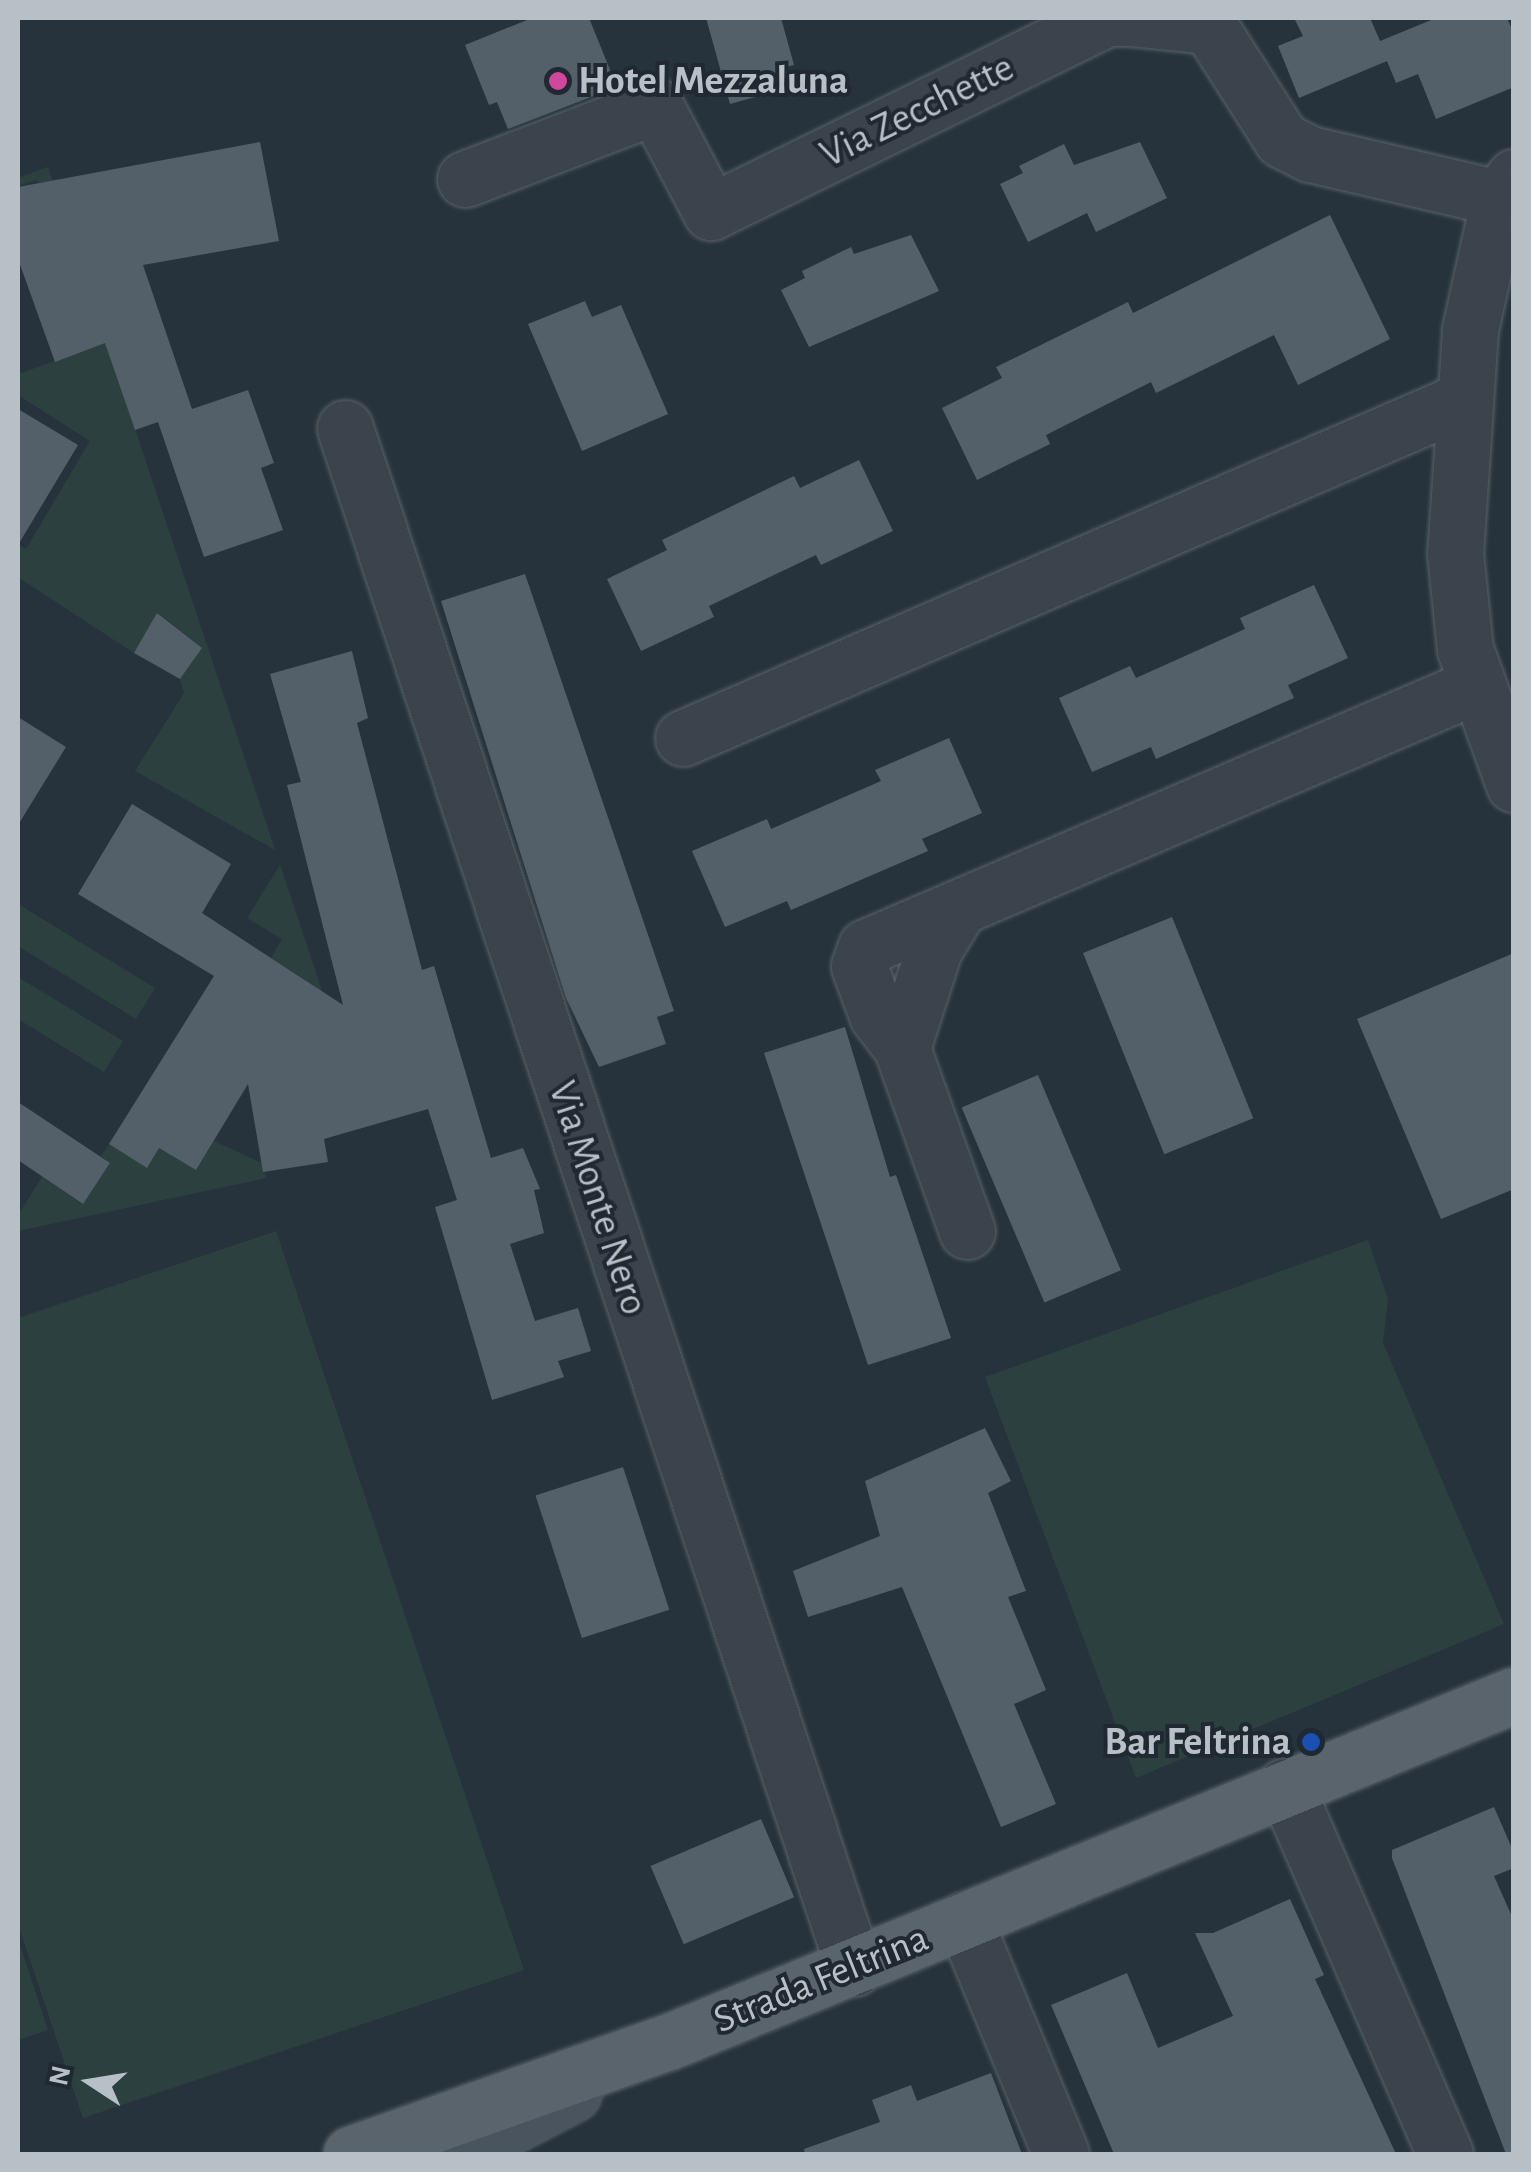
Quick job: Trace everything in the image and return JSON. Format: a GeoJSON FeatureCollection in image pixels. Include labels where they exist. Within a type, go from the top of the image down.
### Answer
{"type":"FeatureCollection","features":[{"type":"Feature","properties":{"kind":"main road","name":"Strada Feltrina"},"geometry":{"type":"LineString","coordinates":[[350,2154],[668,2042],[1514,1695]]}},
{"type":"Feature","properties":{"kind":"main road"},"geometry":{"type":"LineString","coordinates":[[456,2154],[668,2042]]}},
{"type":"Feature","properties":{"kind":"street","name":"Via Zecchette"},"geometry":{"type":"LineString","coordinates":[[465,179],[656,106],[710,212],[1108,18],[1129,18],[1200,25],[1213,32],[1282,140],[1310,154],[1506,187],[1482,263],[1461,401],[1455,553],[1474,686],[1514,784]]}},
{"type":"Feature","properties":{"kind":"street"},"geometry":{"type":"LineString","coordinates":[[682,738],[1461,401]]}},
{"type":"Feature","properties":{"kind":"street","name":"Via Monte Nero"},"geometry":{"type":"LineString","coordinates":[[344,428],[854,1968]]}},
{"type":"Feature","properties":{"kind":"street"},"geometry":{"type":"LineString","coordinates":[[966,1230],[902,1048],[877,1015],[859,966],[866,948],[1474,686]]}},
{"type":"Feature","properties":{"kind":"street"},"geometry":{"type":"LineString","coordinates":[[1286,1786],[1445,2154]]}},
{"type":"Feature","properties":{"kind":"street"},"geometry":{"type":"LineString","coordinates":[[964,1920],[1061,2154]]}},
{"type":"Feature","properties":{"kind":"green space"},"geometry":{"type":"Polygon","coordinates":[[[48,167],[275,850],[135,771],[184,693],[180,679],[202,648],[158,613],[134,653],[18,577],[18,545],[26,549],[90,441],[18,395],[18,374],[97,346],[37,180],[18,186],[18,178],[48,167]]]}},
{"type":"Feature","properties":{"kind":"green space"},"geometry":{"type":"Polygon","coordinates":[[[280,865],[343,1054],[242,1084],[307,981],[271,958],[282,939],[247,918],[280,865]]]}},
{"type":"Feature","properties":{"kind":"green space"},"geometry":{"type":"Polygon","coordinates":[[[18,904],[155,988],[136,1019],[18,946],[18,904]]]}},
{"type":"Feature","properties":{"kind":"green space"},"geometry":{"type":"Polygon","coordinates":[[[18,977],[123,1041],[104,1072],[18,1019],[18,977]]]}},
{"type":"Feature","properties":{"kind":"green space"},"geometry":{"type":"Polygon","coordinates":[[[65,1141],[49,1181],[82,1204],[110,1164],[101,1156],[109,1144],[147,1167],[159,1148],[196,1170],[214,1141],[262,1163],[266,1178],[18,1231],[18,1215],[65,1141]]]}},
{"type":"Feature","properties":{"kind":"green space"},"geometry":{"type":"Polygon","coordinates":[[[276,1231],[524,1970],[83,2118],[18,1924],[18,1318],[276,1231]]]}},
{"type":"Feature","properties":{"kind":"green space"},"geometry":{"type":"Polygon","coordinates":[[[1368,1240],[1388,1299],[1383,1343],[1504,1624],[1136,1778],[985,1377],[1368,1240]]]}},
{"type":"Feature","properties":{"kind":"green space"},"geometry":{"type":"Polygon","coordinates":[[[18,1939],[48,2030],[18,2040],[18,1939]]]}},
{"type":"Feature","properties":{"kind":"building"},"geometry":{"type":"Polygon","coordinates":[[[532,18],[589,18],[617,87],[508,129],[497,102],[489,105],[465,45],[532,18]]]}},
{"type":"Feature","properties":{"kind":"building"},"geometry":{"type":"Polygon","coordinates":[[[706,18],[781,18],[794,65],[785,67],[791,87],[730,104],[706,18]]]}},
{"type":"Feature","properties":{"kind":"building"},"geometry":{"type":"Polygon","coordinates":[[[1294,18],[1370,18],[1380,41],[1436,18],[1507,18],[1514,34],[1514,87],[1436,119],[1418,74],[1396,83],[1387,61],[1299,98],[1278,46],[1303,36],[1294,18]]]}},
{"type":"Feature","properties":{"kind":"building"},"geometry":{"type":"Polygon","coordinates":[[[260,142],[279,241],[143,265],[192,409],[248,390],[274,463],[261,468],[283,530],[204,557],[158,422],[135,430],[105,343],[55,362],[18,259],[18,187],[260,142]]]}},
{"type":"Feature","properties":{"kind":"building"},"geometry":{"type":"Polygon","coordinates":[[[1140,142],[1167,198],[1096,232],[1087,213],[1028,242],[1000,184],[1023,173],[1019,166],[1064,144],[1074,165],[1140,142]]]}},
{"type":"Feature","properties":{"kind":"building"},"geometry":{"type":"Polygon","coordinates":[[[1330,215],[1390,339],[1298,385],[1274,335],[1156,393],[1151,382],[1046,435],[1050,444],[977,480],[942,408],[1002,378],[996,367],[1128,302],[1133,313],[1330,215]]]}},
{"type":"Feature","properties":{"kind":"building"},"geometry":{"type":"Polygon","coordinates":[[[911,235],[939,291],[809,347],[781,290],[805,278],[802,271],[851,247],[854,254],[911,235]]]}},
{"type":"Feature","properties":{"kind":"building"},"geometry":{"type":"Polygon","coordinates":[[[585,301],[592,317],[621,305],[668,414],[582,451],[528,324],[585,301]]]}},
{"type":"Feature","properties":{"kind":"building"},"geometry":{"type":"Polygon","coordinates":[[[18,409],[78,445],[18,545],[18,409]]]}},
{"type":"Feature","properties":{"kind":"building"},"geometry":{"type":"Polygon","coordinates":[[[859,460],[893,531],[821,565],[816,555],[709,606],[714,617],[641,651],[607,579],[667,550],[662,540],[794,476],[800,488],[859,460]]]}},
{"type":"Feature","properties":{"kind":"building"},"geometry":{"type":"Polygon","coordinates":[[[525,574],[674,1011],[657,1017],[666,1044],[599,1067],[566,998],[441,601],[525,574]]]}},
{"type":"Feature","properties":{"kind":"building"},"geometry":{"type":"Polygon","coordinates":[[[1314,585],[1348,658],[1288,685],[1294,698],[1156,759],[1151,747],[1092,772],[1059,698],[1130,666],[1136,678],[1245,629],[1240,618],[1314,585]]]}},
{"type":"Feature","properties":{"kind":"building"},"geometry":{"type":"Polygon","coordinates":[[[157,613],[202,648],[180,679],[134,653],[157,613]]]}},
{"type":"Feature","properties":{"kind":"building"},"geometry":{"type":"Polygon","coordinates":[[[352,651],[368,718],[357,723],[422,970],[434,966],[491,1158],[523,1148],[540,1189],[534,1190],[544,1233],[510,1244],[535,1321],[578,1308],[591,1351],[558,1361],[564,1377],[492,1400],[435,1207],[457,1200],[428,1109],[324,1139],[328,1162],[263,1172],[248,1084],[196,1170],[159,1148],[147,1168],[109,1144],[214,976],[78,894],[132,804],[231,864],[202,913],[343,1005],[287,785],[301,782],[270,674],[352,651]]]}},
{"type":"Feature","properties":{"kind":"building"},"geometry":{"type":"Polygon","coordinates":[[[18,717],[66,747],[18,825],[18,717]]]}},
{"type":"Feature","properties":{"kind":"building"},"geometry":{"type":"Polygon","coordinates":[[[949,738],[982,813],[922,839],[928,851],[791,910],[787,901],[725,927],[692,851],[767,819],[771,829],[881,781],[875,770],[949,738]]]}},
{"type":"Feature","properties":{"kind":"building"},"geometry":{"type":"Polygon","coordinates":[[[1172,917],[1253,1118],[1164,1154],[1083,953],[1172,917]]]}},
{"type":"Feature","properties":{"kind":"building"},"geometry":{"type":"Polygon","coordinates":[[[1514,953],[1514,1189],[1441,1219],[1357,1019],[1514,953]]]}},
{"type":"Feature","properties":{"kind":"building"},"geometry":{"type":"Polygon","coordinates":[[[845,1027],[890,1177],[896,1175],[951,1338],[868,1365],[764,1053],[845,1027]]]}},
{"type":"Feature","properties":{"kind":"building"},"geometry":{"type":"Polygon","coordinates":[[[1038,1075],[1121,1270],[1044,1303],[962,1107],[1038,1075]]]}},
{"type":"Feature","properties":{"kind":"building"},"geometry":{"type":"Polygon","coordinates":[[[18,1102],[110,1163],[83,1204],[18,1160],[18,1102]]]}},
{"type":"Feature","properties":{"kind":"building"},"geometry":{"type":"Polygon","coordinates":[[[985,1428],[1011,1481],[988,1493],[1026,1591],[1008,1597],[1046,1690],[1014,1704],[1056,1804],[1001,1827],[902,1587],[808,1617],[793,1571],[880,1536],[865,1481],[985,1428]]]}},
{"type":"Feature","properties":{"kind":"building"},"geometry":{"type":"Polygon","coordinates":[[[623,1467],[669,1610],[582,1638],[536,1495],[623,1467]]]}},
{"type":"Feature","properties":{"kind":"building"},"geometry":{"type":"Polygon","coordinates":[[[1494,1807],[1514,1853],[1514,1868],[1494,1876],[1514,1921],[1514,2154],[1506,2154],[1392,1858],[1392,1850],[1494,1807]]]}},
{"type":"Feature","properties":{"kind":"building"},"geometry":{"type":"Polygon","coordinates":[[[761,1819],[794,1897],[684,1944],[651,1866],[761,1819]]]}},
{"type":"Feature","properties":{"kind":"building"},"geometry":{"type":"Polygon","coordinates":[[[1290,1899],[1324,1975],[1315,1979],[1396,2154],[1114,2154],[1051,2005],[1127,1973],[1158,2048],[1233,2016],[1195,1933],[1213,1933],[1290,1899]]]}},
{"type":"Feature","properties":{"kind":"building"},"geometry":{"type":"Polygon","coordinates":[[[991,2073],[1022,2154],[805,2154],[804,2149],[880,2122],[872,2100],[911,2085],[917,2101],[991,2073]]]}},
{"type":"Feature","properties":{"kind":"place","name":"Hotel Mezzaluna"},"geometry":{"type":"Point","coordinates":[558,81]}},
{"type":"Feature","properties":{"kind":"place","name":"Bar Feltrina"},"geometry":{"type":"Point","coordinates":[1311,1742]}}]}
